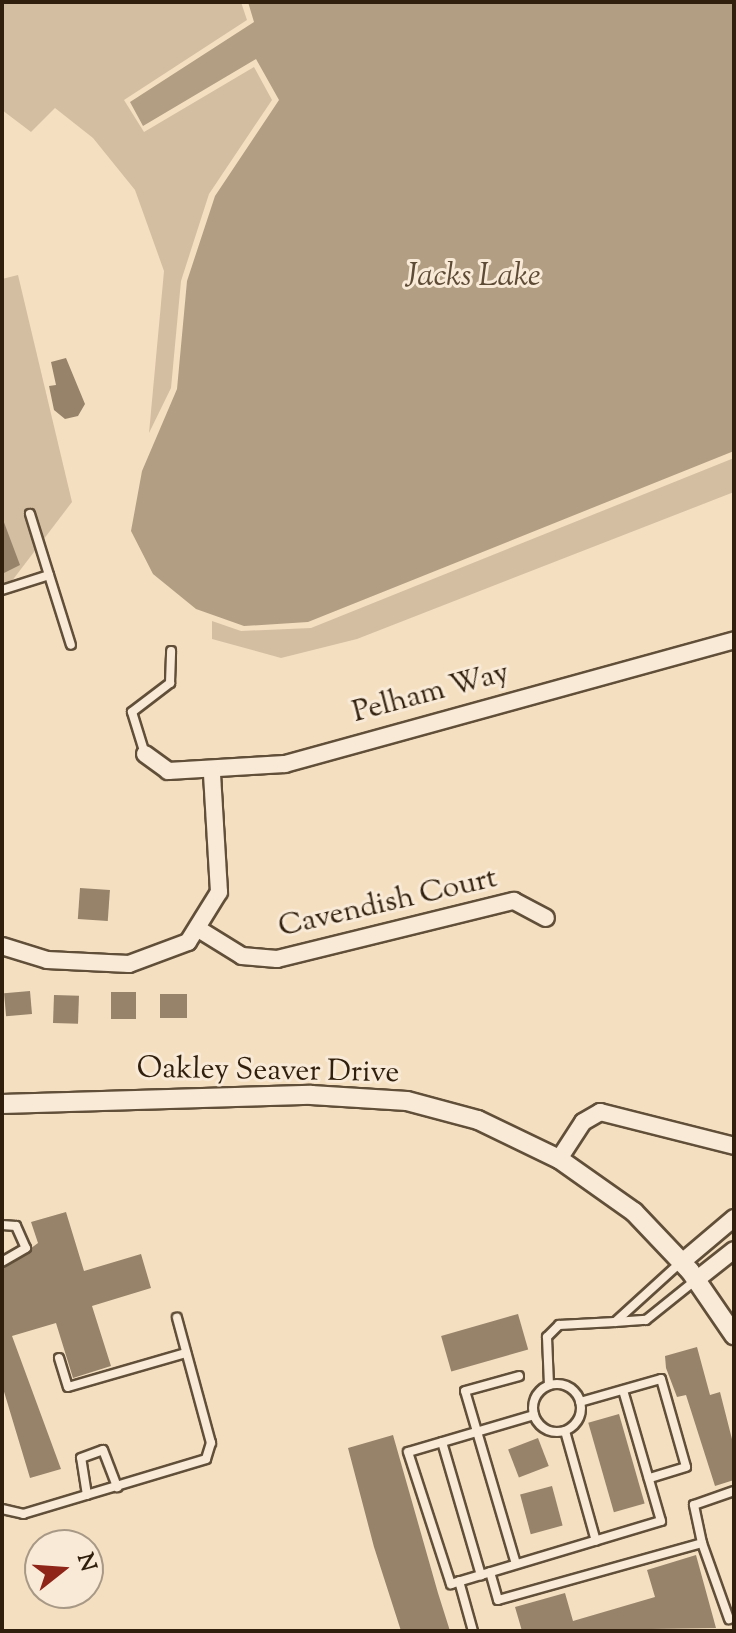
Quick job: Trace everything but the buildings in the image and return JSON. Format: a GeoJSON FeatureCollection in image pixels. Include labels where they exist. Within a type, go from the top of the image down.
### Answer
{"type":"FeatureCollection","features":[{"type":"Feature","properties":{"kind":"street","name":"Pelham Way"},"geometry":{"type":"LineString","coordinates":[[145,754],[168,771],[212,773],[285,764],[734,640]]}},
{"type":"Feature","properties":{"kind":"street"},"geometry":{"type":"LineString","coordinates":[[2,946],[47,960],[129,964],[174,952],[200,930],[221,873],[212,773]]}},
{"type":"Feature","properties":{"kind":"street","name":"Cavendish Court"},"geometry":{"type":"LineString","coordinates":[[200,930],[242,956],[277,959],[514,901],[546,918]]}},
{"type":"Feature","properties":{"kind":"street","name":"Oakley Seaver Drive"},"geometry":{"type":"LineString","coordinates":[[2,1104],[375,1097],[478,1120],[559,1159],[634,1212],[682,1262],[734,1335]]}},
{"type":"Feature","properties":{"kind":"street"},"geometry":{"type":"LineString","coordinates":[[559,1159],[583,1122],[600,1112],[734,1146]]}},
{"type":"Feature","properties":{"kind":"street"},"geometry":{"type":"LineString","coordinates":[[682,1262],[734,1218]]}},
{"type":"Feature","properties":{"kind":"street"},"geometry":{"type":"LineString","coordinates":[[696,1280],[734,1250]]}},
{"type":"Feature","properties":{"kind":"lane"},"geometry":{"type":"LineString","coordinates":[[30,514],[71,645]]}},
{"type":"Feature","properties":{"kind":"lane"},"geometry":{"type":"LineString","coordinates":[[2,590],[49,575]]}},
{"type":"Feature","properties":{"kind":"lane"},"geometry":{"type":"LineString","coordinates":[[145,754],[132,712],[170,683],[171,651]]}},
{"type":"Feature","properties":{"kind":"lane"},"geometry":{"type":"LineString","coordinates":[[2,1225],[16,1226],[26,1248],[2,1262]]}},
{"type":"Feature","properties":{"kind":"lane"},"geometry":{"type":"LineString","coordinates":[[615,1322],[682,1262]]}},
{"type":"Feature","properties":{"kind":"lane"},"geometry":{"type":"LineString","coordinates":[[549,1385],[568,1386],[580,1402],[579,1419],[565,1431],[545,1430],[534,1415],[534,1401],[549,1385],[547,1337],[559,1325],[646,1320],[696,1280]]}},
{"type":"Feature","properties":{"kind":"lane"},"geometry":{"type":"LineString","coordinates":[[2,1509],[15,1515],[117,1487],[209,1455],[177,1318]]}},
{"type":"Feature","properties":{"kind":"lane"},"geometry":{"type":"LineString","coordinates":[[59,1358],[68,1387],[186,1353]]}},
{"type":"Feature","properties":{"kind":"lane"},"geometry":{"type":"LineString","coordinates":[[516,1564],[465,1391],[519,1376]]}},
{"type":"Feature","properties":{"kind":"lane"},"geometry":{"type":"LineString","coordinates":[[580,1402],[661,1379],[686,1467],[649,1478]]}},
{"type":"Feature","properties":{"kind":"lane"},"geometry":{"type":"LineString","coordinates":[[534,1415],[408,1452],[442,1573],[451,1584],[661,1521],[623,1390]]}},
{"type":"Feature","properties":{"kind":"lane"},"geometry":{"type":"LineString","coordinates":[[565,1431],[596,1541]]}},
{"type":"Feature","properties":{"kind":"lane"},"geometry":{"type":"LineString","coordinates":[[442,1442],[498,1600],[702,1543]]}},
{"type":"Feature","properties":{"kind":"lane"},"geometry":{"type":"LineString","coordinates":[[87,1495],[81,1458],[103,1450],[117,1487]]}},
{"type":"Feature","properties":{"kind":"lane"},"geometry":{"type":"LineString","coordinates":[[729,1619],[702,1543],[694,1505],[733,1494]]}},
{"type":"Feature","properties":{"kind":"lane"},"geometry":{"type":"LineString","coordinates":[[459,1581],[473,1631]]}},
{"type":"Feature","properties":{"kind":"shaded area"},"geometry":{"type":"Polygon","coordinates":[[[2,2],[241,2],[247,20],[124,100],[144,132],[254,67],[272,100],[209,194],[181,281],[171,388],[149,433],[164,271],[135,190],[93,138],[55,108],[31,132],[2,110],[2,2]]]}},
{"type":"Feature","properties":{"kind":"shaded area"},"geometry":{"type":"Polygon","coordinates":[[[18,275],[72,502],[2,594],[2,279],[18,275]]]}},
{"type":"Feature","properties":{"kind":"shaded area"},"geometry":{"type":"Polygon","coordinates":[[[734,458],[734,492],[357,639],[281,658],[212,639],[212,621],[241,631],[311,628],[734,458]]]}},
{"type":"Feature","properties":{"kind":"water","name":"Jacks Lake"},"geometry":{"type":"Polygon","coordinates":[[[248,2],[734,2],[734,451],[308,622],[244,626],[196,609],[153,574],[131,531],[142,471],[177,389],[187,281],[215,196],[279,100],[256,59],[143,126],[130,102],[254,22],[248,2]]]}}]}
